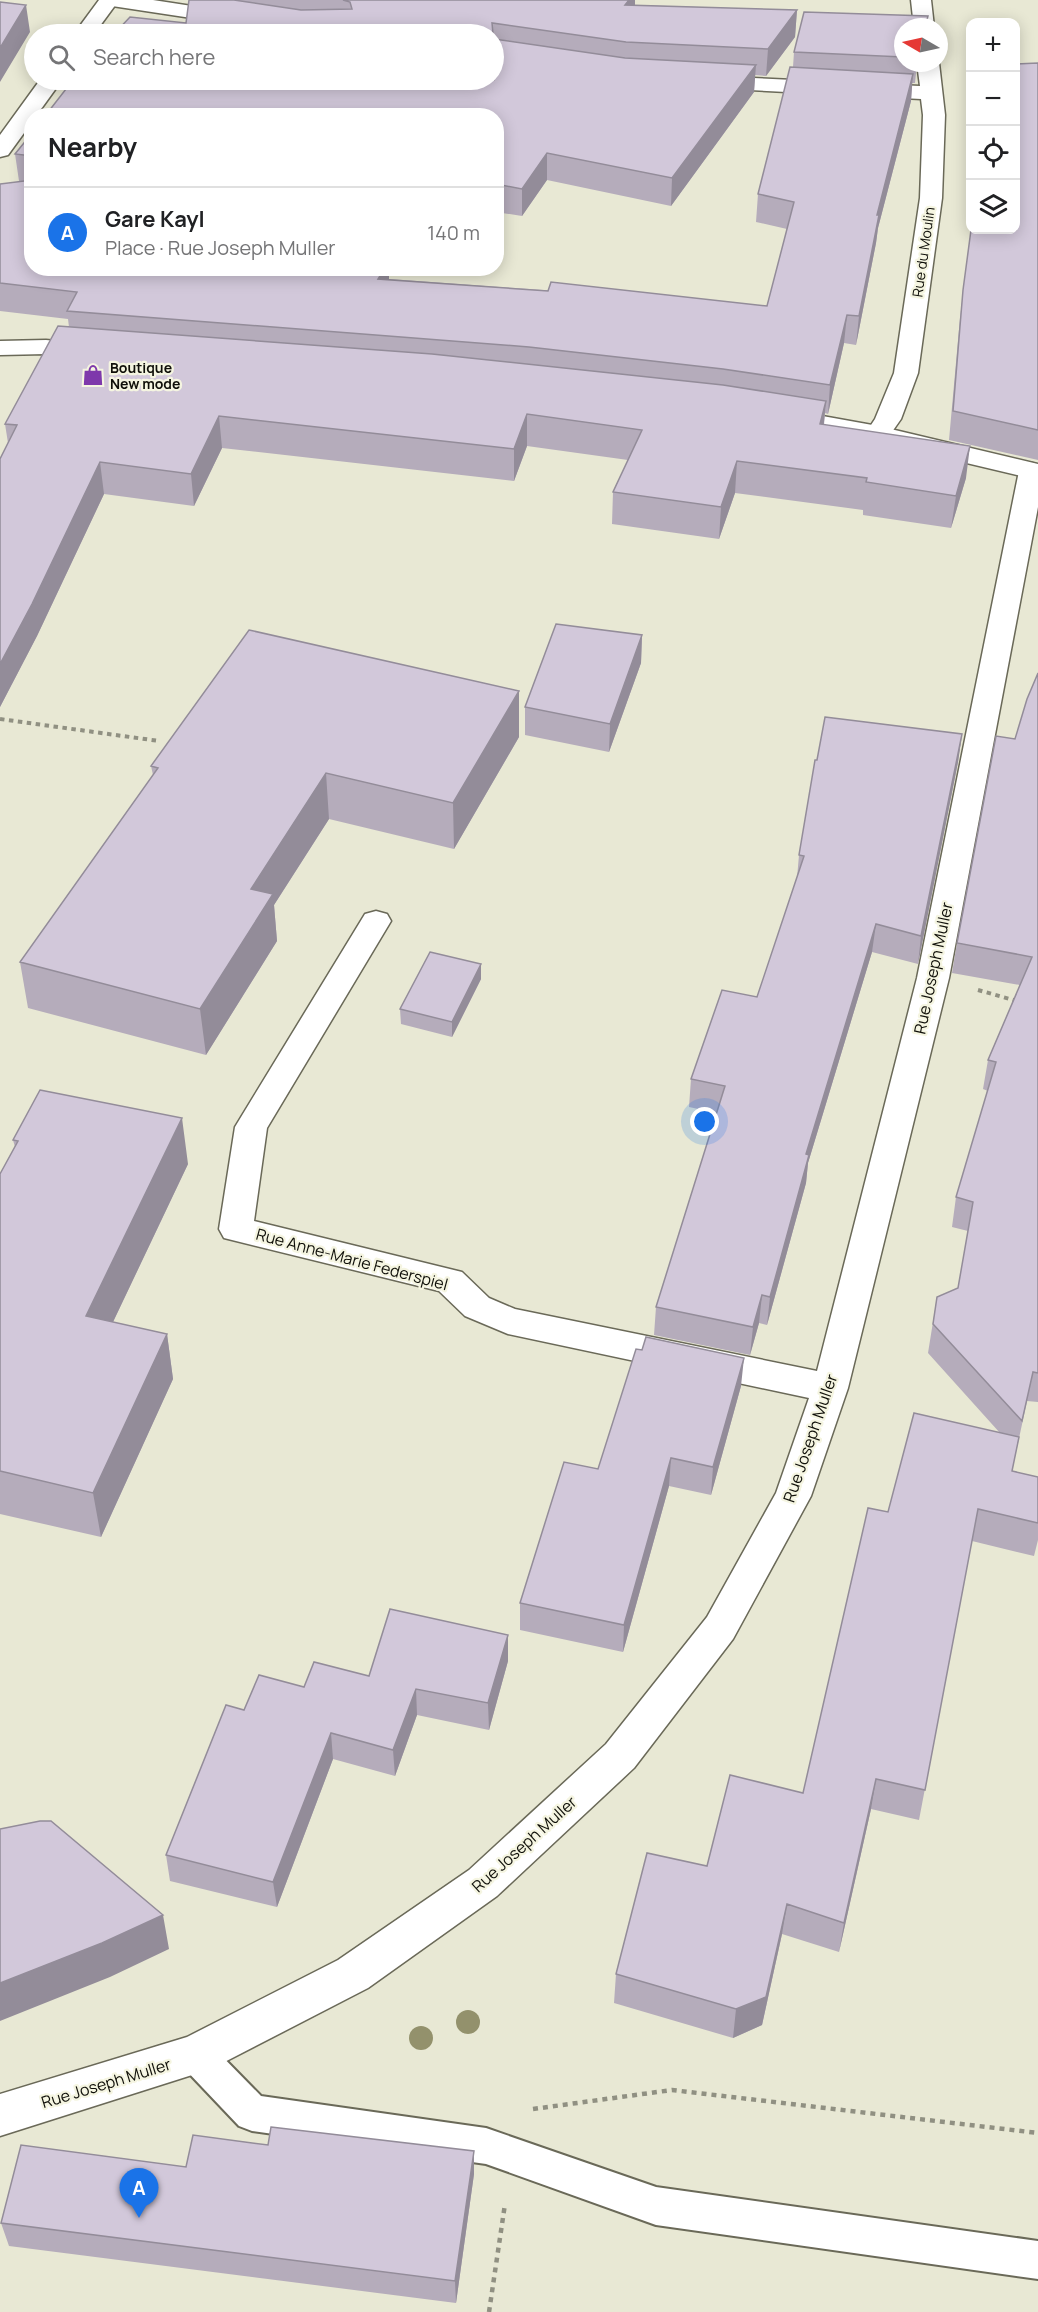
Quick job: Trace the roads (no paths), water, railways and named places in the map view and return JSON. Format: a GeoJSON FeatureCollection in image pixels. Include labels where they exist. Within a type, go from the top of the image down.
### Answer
{"type":"FeatureCollection","features":[{"type":"Feature","properties":{"kind":"street"},"geometry":{"type":"LineString","coordinates":[[92,24],[111,0],[250,21]]}},
{"type":"Feature","properties":{"kind":"street"},"geometry":{"type":"LineString","coordinates":[[921,0],[923,18]]}},
{"type":"Feature","properties":{"kind":"street","name":"Rue du Moulin"},"geometry":{"type":"LineString","coordinates":[[878,435],[888,419],[906,373],[931,198],[934,115],[929,72]]}},
{"type":"Feature","properties":{"kind":"street"},"geometry":{"type":"LineString","coordinates":[[692,81],[931,93]]}},
{"type":"Feature","properties":{"kind":"street"},"geometry":{"type":"LineString","coordinates":[[31,108],[44,90]]}},
{"type":"Feature","properties":{"kind":"street"},"geometry":{"type":"LineString","coordinates":[[0,150],[24,117]]}},
{"type":"Feature","properties":{"kind":"street"},"geometry":{"type":"LineString","coordinates":[[0,348],[46,347],[118,353]]}},
{"type":"Feature","properties":{"kind":"street"},"geometry":{"type":"LineString","coordinates":[[757,413],[878,435],[1035,472]]}},
{"type":"Feature","properties":{"kind":"street","name":"Rue Joseph Muller"},"geometry":{"type":"LineString","coordinates":[[0,2115],[196,2055],[353,1974],[474,1890],[621,1756],[720,1628],[793,1496],[830,1388],[933,978],[1035,472]]}},
{"type":"Feature","properties":{"kind":"street","name":"Rue Anne-Marie Federspiel"},"geometry":{"type":"LineString","coordinates":[[376,921],[251,1127],[236,1229],[450,1281],[477,1307],[508,1321],[830,1388]]}},
{"type":"Feature","properties":{"kind":"lane"},"geometry":{"type":"LineString","coordinates":[[196,2055],[252,2113],[486,2146],[656,2206],[1038,2260]]}},
{"type":"Feature","properties":{"kind":"place","name":"Boutique New mode"},"geometry":{"type":"Point","coordinates":[93,375]}},
{"type":"Feature","properties":{"kind":"place","name":"Gare Kayl"},"geometry":{"type":"Point","coordinates":[139,2218]}}]}
